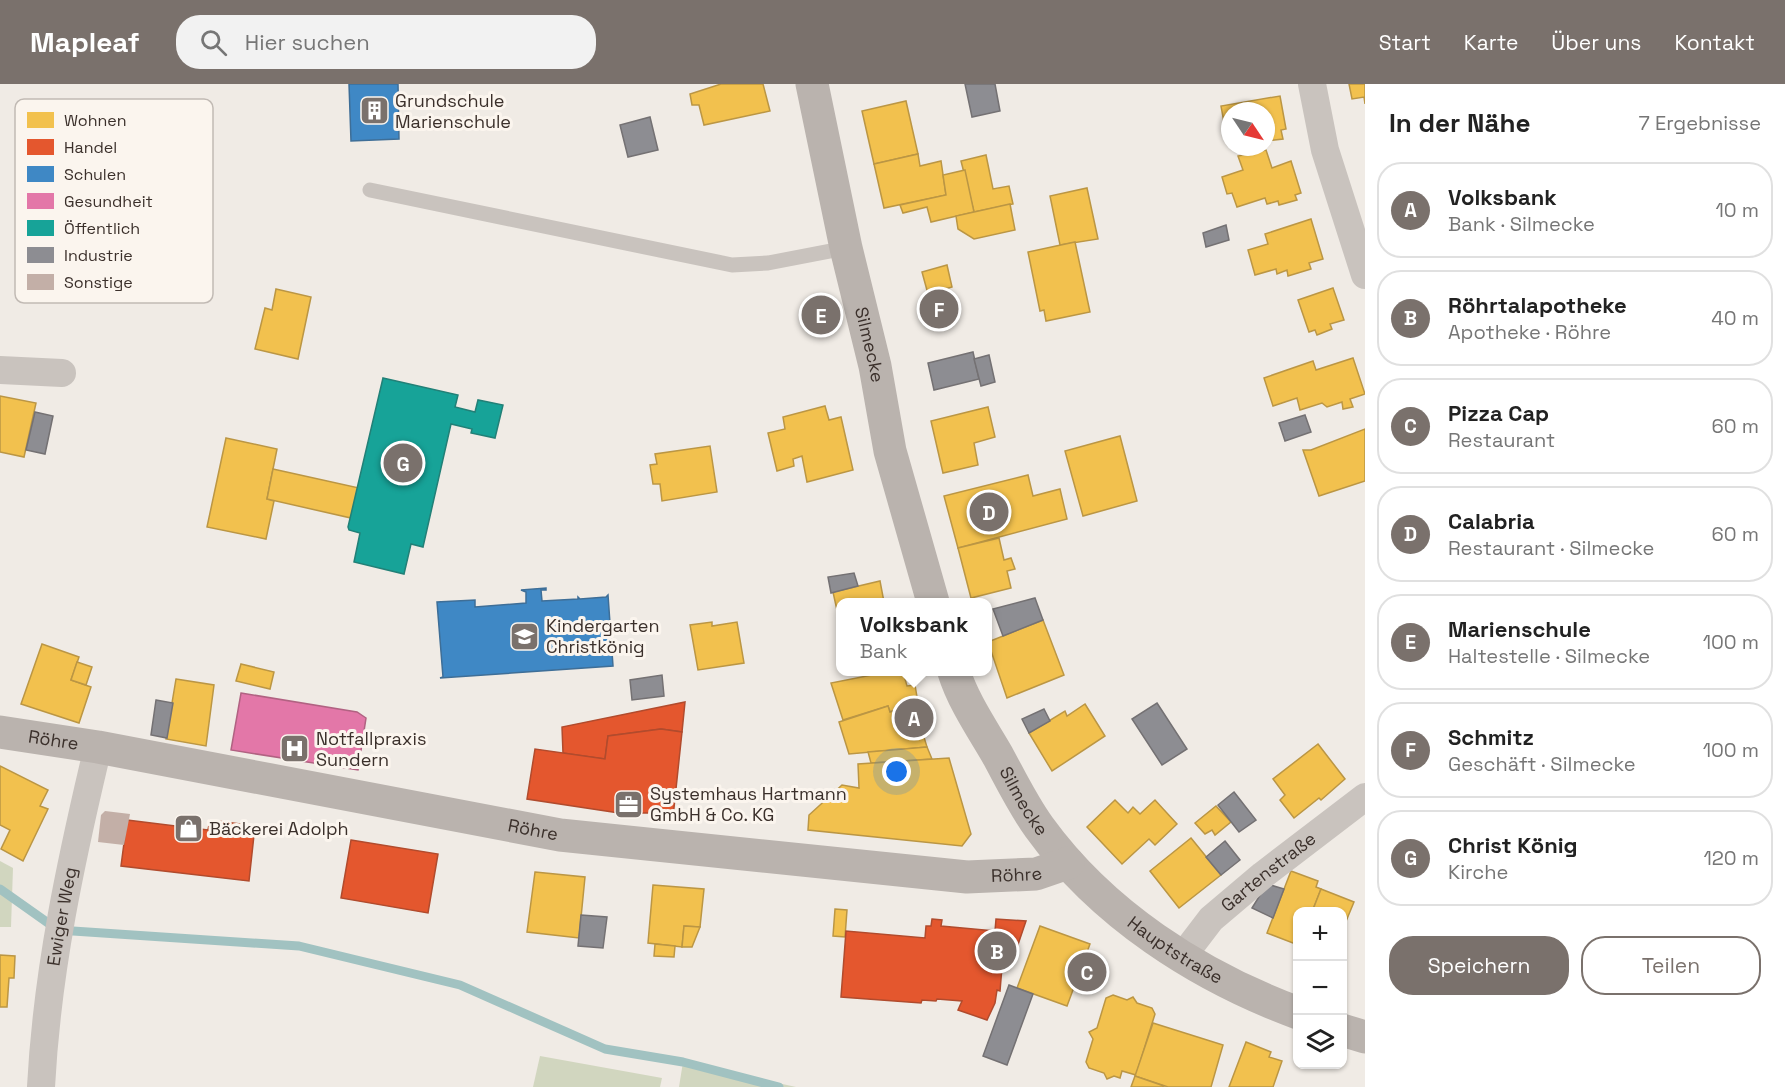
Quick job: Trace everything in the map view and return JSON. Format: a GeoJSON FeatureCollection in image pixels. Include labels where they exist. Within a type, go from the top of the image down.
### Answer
{"type":"FeatureCollection","features":[{"type":"Feature","properties":{"kind":"main road","name":"Silmecke"},"geometry":{"type":"LineString","coordinates":[[812,84],[846,248],[875,366],[890,451],[932,598]]}},
{"type":"Feature","properties":{"kind":"main road","name":"Silmecke"},"geometry":{"type":"LineString","coordinates":[[956,676],[1038,826],[1068,863]]}},
{"type":"Feature","properties":{"kind":"main road","name":"Röhre"},"geometry":{"type":"LineString","coordinates":[[0,732],[98,747],[560,835],[967,877],[1036,874],[1068,863]]}},
{"type":"Feature","properties":{"kind":"main road","name":"Hauptstraße"},"geometry":{"type":"LineString","coordinates":[[1068,863],[1131,922],[1182,957],[1259,999],[1293,1011]]}},
{"type":"Feature","properties":{"kind":"main road"},"geometry":{"type":"LineString","coordinates":[[1347,1032],[1365,1037]]}},
{"type":"Feature","properties":{"kind":"street"},"geometry":{"type":"LineString","coordinates":[[1312,84],[1326,150],[1365,275]]}},
{"type":"Feature","properties":{"kind":"street"},"geometry":{"type":"LineString","coordinates":[[0,370],[62,373]]}},
{"type":"Feature","properties":{"kind":"street","name":"Ewiger Weg"},"geometry":{"type":"LineString","coordinates":[[41,1087],[44,1025],[58,930],[98,747]]}},
{"type":"Feature","properties":{"kind":"street","name":"Gartenstraße"},"geometry":{"type":"LineString","coordinates":[[1182,957],[1211,919],[1263,875],[1365,797]]}},
{"type":"Feature","properties":{"kind":"lane"},"geometry":{"type":"LineString","coordinates":[[370,189],[732,265],[768,263],[846,248]]}},
{"type":"Feature","properties":{"kind":"green space"},"geometry":{"type":"Polygon","coordinates":[[[0,861],[13,868],[11,927],[0,927],[0,861]]]}},
{"type":"Feature","properties":{"kind":"green space"},"geometry":{"type":"Polygon","coordinates":[[[540,1056],[662,1078],[660,1087],[533,1087],[540,1056]]]}},
{"type":"Feature","properties":{"kind":"green space"},"geometry":{"type":"Polygon","coordinates":[[[683,1062],[796,1087],[679,1087],[683,1062]]]}},
{"type":"Feature","properties":{"kind":"building: Wohnen"},"geometry":{"type":"Polygon","coordinates":[[[721,84],[763,84],[770,111],[704,125],[699,105],[692,105],[690,94],[721,84]]]}},
{"type":"Feature","properties":{"kind":"building: Wohnen"},"geometry":{"type":"Polygon","coordinates":[[[1349,84],[1365,84],[1365,104],[1364,97],[1352,99],[1349,84]]]}},
{"type":"Feature","properties":{"kind":"building: Wohnen"},"geometry":{"type":"Polygon","coordinates":[[[1280,96],[1286,129],[1281,130],[1283,139],[1275,140],[1275,102],[1245,102],[1280,96]]]}},
{"type":"Feature","properties":{"kind":"building: Wohnen"},"geometry":{"type":"Polygon","coordinates":[[[906,101],[918,154],[874,164],[862,111],[906,101]]]}},
{"type":"Feature","properties":{"kind":"building: Wohnen"},"geometry":{"type":"Polygon","coordinates":[[[918,154],[920,166],[941,161],[946,195],[884,208],[874,164],[918,154]]]}},
{"type":"Feature","properties":{"kind":"building: Wohnen"},"geometry":{"type":"Polygon","coordinates":[[[986,155],[993,189],[1009,186],[1013,204],[974,212],[961,161],[986,155]]]}},
{"type":"Feature","properties":{"kind":"building: Wohnen"},"geometry":{"type":"Polygon","coordinates":[[[1238,156],[1268,156],[1272,168],[1291,161],[1301,193],[1295,195],[1297,200],[1279,205],[1278,201],[1267,204],[1265,198],[1237,207],[1232,193],[1227,194],[1222,177],[1243,170],[1238,156]]]}},
{"type":"Feature","properties":{"kind":"building: Wohnen"},"geometry":{"type":"Polygon","coordinates":[[[965,170],[974,212],[931,222],[927,207],[903,213],[900,205],[946,195],[943,175],[965,170]]]}},
{"type":"Feature","properties":{"kind":"building: Wohnen"},"geometry":{"type":"Polygon","coordinates":[[[1087,188],[1098,239],[1060,245],[1050,196],[1087,188]]]}},
{"type":"Feature","properties":{"kind":"building: Wohnen"},"geometry":{"type":"Polygon","coordinates":[[[1010,204],[1015,230],[974,239],[958,229],[956,216],[1010,204]]]}},
{"type":"Feature","properties":{"kind":"building: Wohnen"},"geometry":{"type":"Polygon","coordinates":[[[1311,219],[1323,259],[1309,263],[1311,269],[1288,276],[1287,270],[1277,274],[1276,269],[1255,275],[1248,250],[1268,244],[1265,234],[1311,219]]]}},
{"type":"Feature","properties":{"kind":"building: Wohnen"},"geometry":{"type":"Polygon","coordinates":[[[1075,242],[1090,312],[1046,321],[1044,310],[1040,311],[1028,252],[1075,242]]]}},
{"type":"Feature","properties":{"kind":"building: Wohnen"},"geometry":{"type":"Polygon","coordinates":[[[947,265],[952,287],[928,294],[922,272],[947,265]]]}},
{"type":"Feature","properties":{"kind":"building: Wohnen"},"geometry":{"type":"Polygon","coordinates":[[[1333,288],[1344,320],[1330,324],[1332,329],[1317,335],[1315,330],[1309,332],[1298,300],[1333,288]]]}},
{"type":"Feature","properties":{"kind":"building: Wohnen"},"geometry":{"type":"Polygon","coordinates":[[[276,289],[311,297],[298,359],[255,349],[265,308],[272,310],[276,289]]]}},
{"type":"Feature","properties":{"kind":"building: Wohnen"},"geometry":{"type":"Polygon","coordinates":[[[1353,358],[1365,394],[1350,399],[1353,407],[1343,409],[1342,402],[1327,407],[1322,403],[1300,410],[1297,398],[1273,406],[1264,378],[1313,361],[1316,370],[1353,358]]]}},
{"type":"Feature","properties":{"kind":"building: Wohnen"},"geometry":{"type":"Polygon","coordinates":[[[0,396],[36,403],[24,457],[0,452],[0,396]]]}},
{"type":"Feature","properties":{"kind":"building: Wohnen"},"geometry":{"type":"Polygon","coordinates":[[[825,406],[829,420],[841,417],[853,470],[807,482],[802,456],[793,459],[794,466],[777,471],[768,433],[785,429],[783,417],[825,406]]]}},
{"type":"Feature","properties":{"kind":"building: Wohnen"},"geometry":{"type":"Polygon","coordinates":[[[988,407],[995,437],[974,443],[978,465],[943,473],[931,421],[988,407]]]}},
{"type":"Feature","properties":{"kind":"building: Wohnen"},"geometry":{"type":"Polygon","coordinates":[[[1365,429],[1365,481],[1319,496],[1303,450],[1311,450],[1365,429]]]}},
{"type":"Feature","properties":{"kind":"building: Wohnen"},"geometry":{"type":"Polygon","coordinates":[[[1120,436],[1137,501],[1083,516],[1065,451],[1120,436]]]}},
{"type":"Feature","properties":{"kind":"building: Wohnen"},"geometry":{"type":"Polygon","coordinates":[[[226,438],[277,449],[267,499],[274,501],[266,539],[207,527],[226,438]]]}},
{"type":"Feature","properties":{"kind":"building: Wohnen"},"geometry":{"type":"Polygon","coordinates":[[[710,446],[717,492],[662,501],[660,484],[653,484],[650,465],[657,464],[655,454],[710,446]]]}},
{"type":"Feature","properties":{"kind":"building: Wohnen"},"geometry":{"type":"Polygon","coordinates":[[[273,469],[359,488],[351,518],[267,499],[273,469]]]}},
{"type":"Feature","properties":{"kind":"building: Wohnen"},"geometry":{"type":"Polygon","coordinates":[[[1028,475],[1033,496],[1060,489],[1067,519],[958,548],[944,496],[1028,475]]]}},
{"type":"Feature","properties":{"kind":"building: Wohnen"},"geometry":{"type":"Polygon","coordinates":[[[999,538],[1004,560],[1011,558],[1015,569],[1007,571],[1011,588],[971,598],[958,548],[999,538]]]}},
{"type":"Feature","properties":{"kind":"building: Wohnen"},"geometry":{"type":"Polygon","coordinates":[[[880,581],[883,598],[836,598],[836,606],[833,592],[880,581]]]}},
{"type":"Feature","properties":{"kind":"building: Wohnen"},"geometry":{"type":"Polygon","coordinates":[[[1043,620],[1064,675],[1007,698],[992,654],[992,640],[1043,620]]]}},
{"type":"Feature","properties":{"kind":"building: Wohnen"},"geometry":{"type":"Polygon","coordinates":[[[712,622],[712,626],[737,622],[744,663],[698,670],[690,625],[712,622]]]}},
{"type":"Feature","properties":{"kind":"building: Wohnen"},"geometry":{"type":"Polygon","coordinates":[[[42,644],[79,657],[71,680],[91,687],[79,723],[21,704],[42,644]]]}},
{"type":"Feature","properties":{"kind":"building: Wohnen"},"geometry":{"type":"Polygon","coordinates":[[[77,662],[92,667],[86,685],[71,680],[77,662]]]}},
{"type":"Feature","properties":{"kind":"building: Wohnen"},"geometry":{"type":"Polygon","coordinates":[[[241,664],[274,672],[270,689],[236,681],[241,664]]]}},
{"type":"Feature","properties":{"kind":"building: Wohnen"},"geometry":{"type":"Polygon","coordinates":[[[867,676],[904,676],[907,686],[915,685],[918,703],[890,712],[888,706],[843,720],[831,683],[867,676]]]}},
{"type":"Feature","properties":{"kind":"building: Wohnen"},"geometry":{"type":"Polygon","coordinates":[[[176,679],[214,685],[206,746],[166,739],[176,679]]]}},
{"type":"Feature","properties":{"kind":"building: Wohnen"},"geometry":{"type":"Polygon","coordinates":[[[914,704],[927,747],[849,754],[839,722],[888,706],[890,712],[914,704]]]}},
{"type":"Feature","properties":{"kind":"building: Wohnen"},"geometry":{"type":"Polygon","coordinates":[[[1085,704],[1105,736],[1052,771],[1029,733],[1065,711],[1067,716],[1085,704]]]}},
{"type":"Feature","properties":{"kind":"building: Wohnen"},"geometry":{"type":"Polygon","coordinates":[[[1318,744],[1345,779],[1321,800],[1319,798],[1294,818],[1280,800],[1285,795],[1273,779],[1318,744]]]}},
{"type":"Feature","properties":{"kind":"building: Wohnen"},"geometry":{"type":"Polygon","coordinates":[[[927,747],[932,759],[871,763],[868,752],[927,747]]]}},
{"type":"Feature","properties":{"kind":"building: Wohnen"},"geometry":{"type":"Polygon","coordinates":[[[949,758],[971,834],[962,846],[808,830],[809,815],[842,785],[859,788],[858,764],[949,758]]]}},
{"type":"Feature","properties":{"kind":"building: Wohnen"},"geometry":{"type":"Polygon","coordinates":[[[0,766],[48,790],[40,806],[48,809],[23,861],[1,849],[10,830],[0,825],[0,766]]]}},
{"type":"Feature","properties":{"kind":"building: Wohnen"},"geometry":{"type":"Polygon","coordinates":[[[1115,800],[1128,813],[1133,807],[1140,814],[1155,800],[1177,824],[1155,845],[1149,839],[1122,864],[1087,827],[1115,800]]]}},
{"type":"Feature","properties":{"kind":"building: Wohnen"},"geometry":{"type":"Polygon","coordinates":[[[1216,806],[1231,822],[1215,835],[1212,830],[1205,834],[1195,823],[1216,806]]]}},
{"type":"Feature","properties":{"kind":"building: Wohnen"},"geometry":{"type":"Polygon","coordinates":[[[1191,838],[1221,875],[1179,908],[1150,871],[1191,838]]]}},
{"type":"Feature","properties":{"kind":"building: Wohnen"},"geometry":{"type":"Polygon","coordinates":[[[1291,871],[1318,881],[1316,887],[1321,889],[1314,907],[1293,907],[1293,943],[1267,933],[1291,871]]]}},
{"type":"Feature","properties":{"kind":"building: Wohnen"},"geometry":{"type":"Polygon","coordinates":[[[535,872],[585,877],[579,938],[527,932],[535,872]]]}},
{"type":"Feature","properties":{"kind":"building: Wohnen"},"geometry":{"type":"Polygon","coordinates":[[[653,885],[704,889],[700,927],[684,926],[682,947],[648,943],[653,885]]]}},
{"type":"Feature","properties":{"kind":"building: Wohnen"},"geometry":{"type":"Polygon","coordinates":[[[1321,889],[1354,902],[1347,919],[1347,907],[1314,907],[1321,889]]]}},
{"type":"Feature","properties":{"kind":"building: Wohnen"},"geometry":{"type":"Polygon","coordinates":[[[835,909],[847,910],[845,937],[833,936],[835,909]]]}},
{"type":"Feature","properties":{"kind":"building: Wohnen"},"geometry":{"type":"Polygon","coordinates":[[[684,926],[700,927],[692,947],[682,947],[684,926]]]}},
{"type":"Feature","properties":{"kind":"building: Wohnen"},"geometry":{"type":"Polygon","coordinates":[[[1040,926],[1090,944],[1067,1006],[1017,988],[1040,926]]]}},
{"type":"Feature","properties":{"kind":"building: Wohnen"},"geometry":{"type":"Polygon","coordinates":[[[655,944],[675,946],[674,957],[654,956],[655,944]]]}},
{"type":"Feature","properties":{"kind":"building: Wohnen"},"geometry":{"type":"Polygon","coordinates":[[[0,955],[15,956],[14,978],[9,978],[7,1007],[0,1007],[0,955]]]}},
{"type":"Feature","properties":{"kind":"building: Wohnen"},"geometry":{"type":"Polygon","coordinates":[[[1113,995],[1127,1000],[1133,997],[1137,1003],[1152,1008],[1155,1014],[1136,1075],[1122,1071],[1120,1078],[1114,1076],[1107,1079],[1104,1073],[1089,1068],[1086,1062],[1093,1039],[1089,1032],[1097,1028],[1106,998],[1113,995]]]}},
{"type":"Feature","properties":{"kind":"building: Wohnen"},"geometry":{"type":"Polygon","coordinates":[[[1153,1023],[1223,1045],[1211,1087],[1168,1087],[1135,1076],[1153,1023]]]}},
{"type":"Feature","properties":{"kind":"building: Wohnen"},"geometry":{"type":"Polygon","coordinates":[[[1246,1042],[1271,1052],[1269,1057],[1282,1061],[1273,1087],[1229,1087],[1246,1042]]]}},
{"type":"Feature","properties":{"kind":"building: Wohnen"},"geometry":{"type":"Polygon","coordinates":[[[1135,1076],[1164,1086],[1164,1087],[1131,1087],[1135,1076]]]}},
{"type":"Feature","properties":{"kind":"building: Handel"},"geometry":{"type":"Polygon","coordinates":[[[685,702],[682,732],[661,729],[608,736],[605,759],[563,753],[562,727],[685,702]]]}},
{"type":"Feature","properties":{"kind":"building: Handel"},"geometry":{"type":"Polygon","coordinates":[[[661,729],[682,732],[673,817],[656,813],[619,813],[527,799],[535,749],[605,759],[608,736],[661,729]]]}},
{"type":"Feature","properties":{"kind":"building: Handel"},"geometry":{"type":"Polygon","coordinates":[[[127,820],[208,830],[210,820],[255,826],[249,881],[121,866],[127,820]]]}},
{"type":"Feature","properties":{"kind":"building: Handel"},"geometry":{"type":"Polygon","coordinates":[[[351,840],[438,854],[428,913],[341,898],[351,840]]]}},
{"type":"Feature","properties":{"kind":"building: Handel"},"geometry":{"type":"Polygon","coordinates":[[[932,919],[942,920],[941,926],[995,931],[996,919],[1026,921],[1010,968],[1002,967],[1000,991],[997,990],[995,1003],[987,1020],[958,1010],[962,1001],[937,999],[936,1001],[922,1000],[921,1003],[841,997],[846,931],[925,938],[926,926],[931,926],[932,919]]]}},
{"type":"Feature","properties":{"kind":"building: Schulen","name":"Grundschule Marienschule"},"geometry":{"type":"Polygon","coordinates":[[[349,84],[398,84],[399,139],[351,141],[349,84]]]}},
{"type":"Feature","properties":{"kind":"building: Schulen","name":"Kindergarten Christkönig"},"geometry":{"type":"Polygon","coordinates":[[[546,588],[546,590],[541,590],[542,601],[606,597],[608,595],[613,666],[440,678],[443,677],[437,602],[475,600],[475,607],[526,603],[526,592],[521,590],[546,588]]]}},
{"type":"Feature","properties":{"kind":"building: Gesundheit"},"geometry":{"type":"Polygon","coordinates":[[[241,693],[357,712],[366,718],[358,770],[231,750],[241,693]]]}},
{"type":"Feature","properties":{"kind":"building: Öffentlich"},"geometry":{"type":"Polygon","coordinates":[[[383,378],[458,395],[455,407],[475,412],[478,400],[503,405],[495,438],[471,433],[472,429],[451,424],[423,547],[411,544],[404,574],[354,562],[360,533],[349,530],[348,527],[383,378]]]}},
{"type":"Feature","properties":{"kind":"building: Industrie"},"geometry":{"type":"Polygon","coordinates":[[[965,84],[995,84],[1000,111],[972,117],[965,84]]]}},
{"type":"Feature","properties":{"kind":"building: Industrie"},"geometry":{"type":"Polygon","coordinates":[[[650,117],[658,150],[628,157],[620,125],[650,117]]]}},
{"type":"Feature","properties":{"kind":"building: Industrie"},"geometry":{"type":"Polygon","coordinates":[[[1226,225],[1229,240],[1206,247],[1203,233],[1226,225]]]}},
{"type":"Feature","properties":{"kind":"building: Industrie"},"geometry":{"type":"Polygon","coordinates":[[[973,352],[979,379],[934,390],[928,363],[973,352]]]}},
{"type":"Feature","properties":{"kind":"building: Industrie"},"geometry":{"type":"Polygon","coordinates":[[[989,355],[995,382],[981,386],[974,359],[989,355]]]}},
{"type":"Feature","properties":{"kind":"building: Industrie"},"geometry":{"type":"Polygon","coordinates":[[[35,412],[53,416],[45,454],[26,450],[35,412]]]}},
{"type":"Feature","properties":{"kind":"building: Industrie"},"geometry":{"type":"Polygon","coordinates":[[[1305,415],[1311,432],[1285,441],[1279,423],[1305,415]]]}},
{"type":"Feature","properties":{"kind":"building: Industrie"},"geometry":{"type":"Polygon","coordinates":[[[854,573],[858,586],[831,593],[828,577],[854,573]]]}},
{"type":"Feature","properties":{"kind":"building: Industrie"},"geometry":{"type":"Polygon","coordinates":[[[1035,598],[1043,620],[1003,636],[993,609],[1035,598]]]}},
{"type":"Feature","properties":{"kind":"building: Industrie"},"geometry":{"type":"Polygon","coordinates":[[[662,675],[664,696],[632,700],[630,680],[662,675]]]}},
{"type":"Feature","properties":{"kind":"building: Industrie"},"geometry":{"type":"Polygon","coordinates":[[[156,700],[173,703],[167,738],[151,735],[156,700]]]}},
{"type":"Feature","properties":{"kind":"building: Industrie"},"geometry":{"type":"Polygon","coordinates":[[[1157,703],[1187,749],[1162,765],[1132,719],[1157,703]]]}},
{"type":"Feature","properties":{"kind":"building: Industrie"},"geometry":{"type":"Polygon","coordinates":[[[1044,709],[1050,721],[1029,733],[1022,719],[1044,709]]]}},
{"type":"Feature","properties":{"kind":"building: Industrie"},"geometry":{"type":"Polygon","coordinates":[[[1234,792],[1256,820],[1239,832],[1218,805],[1234,792]]]}},
{"type":"Feature","properties":{"kind":"building: Industrie"},"geometry":{"type":"Polygon","coordinates":[[[1225,841],[1240,860],[1221,875],[1206,857],[1225,841]]]}},
{"type":"Feature","properties":{"kind":"building: Industrie"},"geometry":{"type":"Polygon","coordinates":[[[1267,884],[1284,889],[1273,918],[1252,908],[1267,884]]]}},
{"type":"Feature","properties":{"kind":"building: Industrie"},"geometry":{"type":"Polygon","coordinates":[[[581,915],[607,917],[603,948],[578,946],[581,915]]]}},
{"type":"Feature","properties":{"kind":"building: Industrie"},"geometry":{"type":"Polygon","coordinates":[[[1009,985],[1033,994],[1007,1065],[983,1056],[1009,985]]]}},
{"type":"Feature","properties":{"kind":"building: Sonstige"},"geometry":{"type":"Polygon","coordinates":[[[105,811],[130,814],[124,845],[98,842],[101,815],[105,811]]]}},
{"type":"Feature","properties":{"kind":"waterway"},"geometry":{"type":"LineString","coordinates":[[0,889],[58,930],[299,946],[460,985],[605,1049],[683,1062],[779,1087]]}},
{"type":"Feature","properties":{"kind":"place","name":"Grundschule Marienschule"},"geometry":{"type":"Point","coordinates":[374,111]}},
{"type":"Feature","properties":{"kind":"place","name":"Schmitz"},"geometry":{"type":"Point","coordinates":[939,309]}},
{"type":"Feature","properties":{"kind":"place","name":"Marienschule"},"geometry":{"type":"Point","coordinates":[821,315]}},
{"type":"Feature","properties":{"kind":"place","name":"Christ König"},"geometry":{"type":"Point","coordinates":[403,463]}},
{"type":"Feature","properties":{"kind":"place","name":"Calabria"},"geometry":{"type":"Point","coordinates":[989,512]}},
{"type":"Feature","properties":{"kind":"place","name":"Kindergarten Christkönig"},"geometry":{"type":"Point","coordinates":[525,636]}},
{"type":"Feature","properties":{"kind":"place","name":"Volksbank"},"geometry":{"type":"Point","coordinates":[914,718]}},
{"type":"Feature","properties":{"kind":"place","name":"Notfallpraxis Sundern"},"geometry":{"type":"Point","coordinates":[295,749]}},
{"type":"Feature","properties":{"kind":"place","name":"Systemhaus Hartmann GmbH & Co. KG"},"geometry":{"type":"Point","coordinates":[629,804]}},
{"type":"Feature","properties":{"kind":"place","name":"Bäckerei Adolph"},"geometry":{"type":"Point","coordinates":[188,829]}},
{"type":"Feature","properties":{"kind":"place","name":"Röhrtalapotheke"},"geometry":{"type":"Point","coordinates":[997,951]}},
{"type":"Feature","properties":{"kind":"place","name":"Pizza Cap"},"geometry":{"type":"Point","coordinates":[1087,972]}}]}
